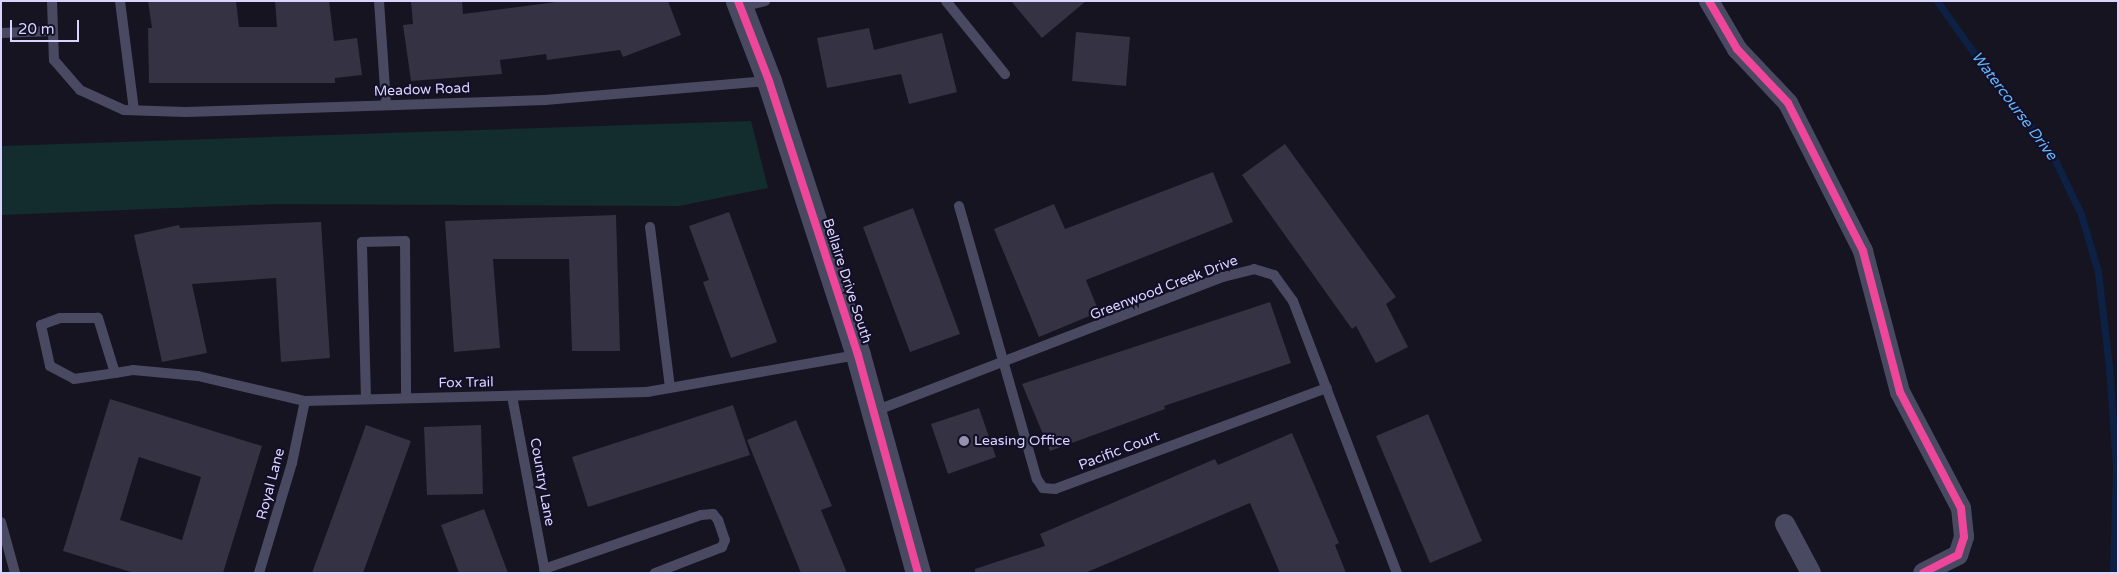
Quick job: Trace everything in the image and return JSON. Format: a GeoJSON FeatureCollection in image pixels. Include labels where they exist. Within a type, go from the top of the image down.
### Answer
{"type":"FeatureCollection","features":[{"type":"Feature","properties":{"kind":"street"},"geometry":{"type":"LineString","coordinates":[[1709,1],[1737,49],[1788,103],[1863,250],[1900,392],[1961,508],[1964,537],[1958,555],[1923,573]]}},
{"type":"Feature","properties":{"kind":"street","name":"Bellaire Drive South"},"geometry":{"type":"LineString","coordinates":[[740,4],[769,81],[858,355],[875,411],[918,573]]}},
{"type":"Feature","properties":{"kind":"street"},"geometry":{"type":"LineString","coordinates":[[1785,524],[1811,573]]}},
{"type":"Feature","properties":{"kind":"lane"},"geometry":{"type":"LineString","coordinates":[[1,33],[53,31],[52,1]]}},
{"type":"Feature","properties":{"kind":"lane"},"geometry":{"type":"LineString","coordinates":[[120,1],[134,110]]}},
{"type":"Feature","properties":{"kind":"lane"},"geometry":{"type":"LineString","coordinates":[[379,1],[386,105]]}},
{"type":"Feature","properties":{"kind":"lane"},"geometry":{"type":"LineString","coordinates":[[740,4],[765,1]]}},
{"type":"Feature","properties":{"kind":"lane"},"geometry":{"type":"LineString","coordinates":[[946,1],[1005,74]]}},
{"type":"Feature","properties":{"kind":"lane","name":"Meadow Road"},"geometry":{"type":"LineString","coordinates":[[53,31],[54,60],[80,90],[124,110],[186,112],[544,100],[769,81]]}},
{"type":"Feature","properties":{"kind":"lane"},"geometry":{"type":"LineString","coordinates":[[958,206],[1006,362]]}},
{"type":"Feature","properties":{"kind":"lane"},"geometry":{"type":"LineString","coordinates":[[650,227],[670,388]]}},
{"type":"Feature","properties":{"kind":"lane"},"geometry":{"type":"LineString","coordinates":[[366,399],[362,242],[404,241],[406,398]]}},
{"type":"Feature","properties":{"kind":"lane","name":"Greenwood Creek Drive"},"geometry":{"type":"LineString","coordinates":[[875,411],[1223,277],[1254,269],[1274,275],[1293,300],[1397,573]]}},
{"type":"Feature","properties":{"kind":"lane","name":"Fox Trail"},"geometry":{"type":"LineString","coordinates":[[115,373],[98,318],[60,318],[41,325],[50,366],[74,379],[115,373],[133,370],[198,376],[306,401],[647,392],[858,355]]}},
{"type":"Feature","properties":{"kind":"lane","name":"Pacific Court"},"geometry":{"type":"LineString","coordinates":[[1006,362],[1037,479],[1043,488],[1055,489],[1327,388]]}},
{"type":"Feature","properties":{"kind":"lane","name":"Country Lane"},"geometry":{"type":"LineString","coordinates":[[512,396],[544,571]]}},
{"type":"Feature","properties":{"kind":"lane","name":"Royal Lane"},"geometry":{"type":"LineString","coordinates":[[259,573],[292,463],[306,401]]}},
{"type":"Feature","properties":{"kind":"lane"},"geometry":{"type":"LineString","coordinates":[[544,571],[701,515],[713,514],[718,520],[726,540],[722,547],[655,573]]}},
{"type":"Feature","properties":{"kind":"lane"},"geometry":{"type":"LineString","coordinates":[[1,522],[15,573]]}},
{"type":"Feature","properties":{"kind":"green space"},"geometry":{"type":"Polygon","coordinates":[[[751,121],[768,188],[679,206],[276,204],[1,215],[1,146],[751,121]]]}},
{"type":"Feature","properties":{"kind":"building"},"geometry":{"type":"Polygon","coordinates":[[[148,1],[236,1],[239,27],[277,27],[275,1],[329,1],[334,41],[357,38],[362,75],[335,78],[335,83],[149,83],[148,28],[152,28],[148,1]]]}},
{"type":"Feature","properties":{"kind":"building"},"geometry":{"type":"Polygon","coordinates":[[[411,1],[462,1],[463,14],[564,1],[668,1],[681,35],[623,57],[620,50],[547,60],[546,54],[500,60],[502,74],[411,81],[403,25],[413,24],[411,1]]]}},
{"type":"Feature","properties":{"kind":"building"},"geometry":{"type":"Polygon","coordinates":[[[1011,1],[1086,1],[1042,38],[1011,1]]]}},
{"type":"Feature","properties":{"kind":"building"},"geometry":{"type":"Polygon","coordinates":[[[869,28],[874,50],[942,33],[957,92],[909,104],[901,74],[827,88],[817,38],[869,28]]]}},
{"type":"Feature","properties":{"kind":"building"},"geometry":{"type":"Polygon","coordinates":[[[1076,32],[1130,37],[1126,86],[1072,81],[1076,32]]]}},
{"type":"Feature","properties":{"kind":"building"},"geometry":{"type":"Polygon","coordinates":[[[1285,144],[1396,297],[1386,304],[1408,347],[1376,363],[1356,326],[1352,329],[1242,175],[1285,144]]]}},
{"type":"Feature","properties":{"kind":"building"},"geometry":{"type":"Polygon","coordinates":[[[1213,172],[1233,222],[1086,280],[1099,312],[1039,337],[994,229],[1054,204],[1065,229],[1213,172]]]}},
{"type":"Feature","properties":{"kind":"building"},"geometry":{"type":"Polygon","coordinates":[[[913,208],[960,334],[910,352],[863,227],[913,208]]]}},
{"type":"Feature","properties":{"kind":"building"},"geometry":{"type":"Polygon","coordinates":[[[729,212],[777,342],[731,358],[703,282],[709,280],[689,226],[729,212]]]}},
{"type":"Feature","properties":{"kind":"building"},"geometry":{"type":"Polygon","coordinates":[[[616,215],[620,351],[572,351],[569,259],[493,259],[500,348],[454,352],[445,221],[616,215]]]}},
{"type":"Feature","properties":{"kind":"building"},"geometry":{"type":"Polygon","coordinates":[[[321,222],[330,358],[281,362],[276,278],[192,284],[207,353],[162,362],[134,235],[179,225],[180,228],[321,222]]]}},
{"type":"Feature","properties":{"kind":"building"},"geometry":{"type":"Polygon","coordinates":[[[1270,302],[1291,363],[1164,406],[1165,409],[1050,451],[1022,384],[1270,302]]]}},
{"type":"Feature","properties":{"kind":"building"},"geometry":{"type":"Polygon","coordinates":[[[110,399],[262,446],[223,573],[134,573],[63,551],[110,399]],[[139,457],[120,520],[182,540],[201,477],[139,457]]]}},
{"type":"Feature","properties":{"kind":"building"},"geometry":{"type":"Polygon","coordinates":[[[733,405],[750,455],[588,507],[572,457],[733,405]]]}},
{"type":"Feature","properties":{"kind":"building","name":"Leasing Office"},"geometry":{"type":"Polygon","coordinates":[[[979,408],[996,457],[948,474],[931,424],[979,408]]]}},
{"type":"Feature","properties":{"kind":"building"},"geometry":{"type":"Polygon","coordinates":[[[1428,414],[1482,541],[1430,563],[1376,436],[1428,414]]]}},
{"type":"Feature","properties":{"kind":"building"},"geometry":{"type":"Polygon","coordinates":[[[796,420],[832,506],[821,510],[847,573],[801,573],[747,440],[796,420]]]}},
{"type":"Feature","properties":{"kind":"building"},"geometry":{"type":"Polygon","coordinates":[[[366,425],[411,441],[363,573],[312,573],[366,425]]]}},
{"type":"Feature","properties":{"kind":"building"},"geometry":{"type":"Polygon","coordinates":[[[481,425],[483,494],[427,495],[424,427],[481,425]]]}},
{"type":"Feature","properties":{"kind":"building"},"geometry":{"type":"Polygon","coordinates":[[[1292,433],[1339,543],[1335,545],[1346,573],[1280,573],[1250,503],[1085,573],[975,573],[975,569],[1045,546],[1040,534],[1215,459],[1218,465],[1292,433]]]}},
{"type":"Feature","properties":{"kind":"building"},"geometry":{"type":"Polygon","coordinates":[[[484,509],[508,573],[459,573],[441,525],[484,509]]]}},
{"type":"Feature","properties":{"kind":"waterway","name":"Watercourse Drive"},"geometry":{"type":"LineString","coordinates":[[1937,1],[1986,70],[2051,152],[2081,214],[2098,272],[2109,367],[2116,466],[2113,573]]}},
{"type":"Feature","properties":{"kind":"cycle path"},"geometry":{"type":"LineString","coordinates":[[738,1],[769,81],[858,355],[918,573]]}},
{"type":"Feature","properties":{"kind":"cycle path"},"geometry":{"type":"LineString","coordinates":[[1709,1],[1737,49],[1788,103],[1863,251],[1900,392],[1961,508],[1964,537],[1958,555],[1923,573]]}},
{"type":"Feature","properties":{"kind":"place","name":"Leasing Office"},"geometry":{"type":"Point","coordinates":[964,441]}}]}
